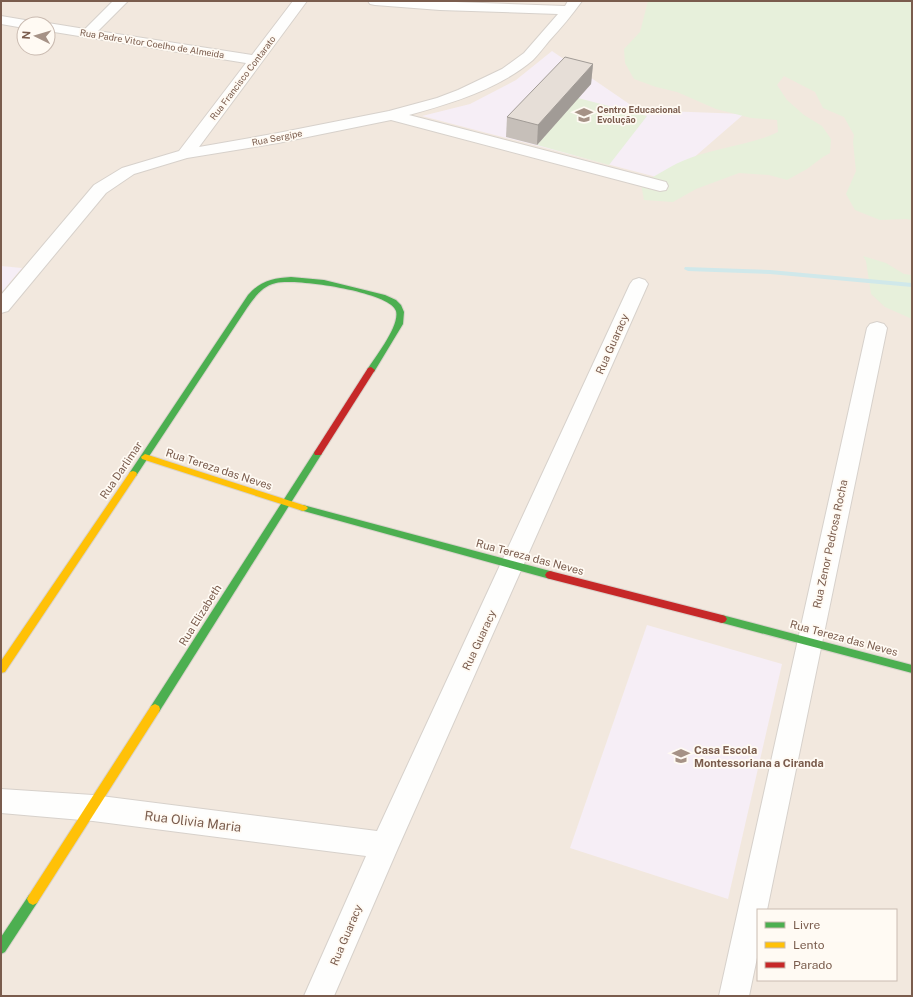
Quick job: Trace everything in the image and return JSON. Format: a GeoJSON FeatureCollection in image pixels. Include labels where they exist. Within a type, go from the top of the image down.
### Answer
{"type":"FeatureCollection","features":[{"type":"Feature","properties":{"kind":"street"},"geometry":{"type":"LineString","coordinates":[[88,34],[120,1]]}},
{"type":"Feature","properties":{"kind":"street","name":"Rua Francisco Contarato"},"geometry":{"type":"LineString","coordinates":[[185,154],[300,1]]}},
{"type":"Feature","properties":{"kind":"street"},"geometry":{"type":"LineString","coordinates":[[375,1],[440,6],[572,6]]}},
{"type":"Feature","properties":{"kind":"street","name":"Rua Sergipe"},"geometry":{"type":"LineString","coordinates":[[1,307],[100,189],[128,172],[185,154],[278,138],[391,115],[442,101],[463,93],[506,72],[529,56],[572,6]]}},
{"type":"Feature","properties":{"kind":"street"},"geometry":{"type":"LineString","coordinates":[[1,20],[16,22]]}},
{"type":"Feature","properties":{"kind":"street","name":"Rua Padre Vitor Coelho de Almeida"},"geometry":{"type":"LineString","coordinates":[[56,29],[256,60]]}},
{"type":"Feature","properties":{"kind":"street"},"geometry":{"type":"LineString","coordinates":[[391,115],[660,186]]}},
{"type":"Feature","properties":{"kind":"street","name":"Rua Elizabeth"},"geometry":{"type":"LineString","coordinates":[[1,948],[93,808],[285,503],[400,325],[401,314],[399,306],[395,301],[385,297],[302,280],[275,280],[262,286]]}},
{"type":"Feature","properties":{"kind":"street","name":"Rua Guaracy"},"geometry":{"type":"LineString","coordinates":[[319,996],[385,845],[639,284]]}},
{"type":"Feature","properties":{"kind":"street","name":"Rua Darlimar"},"geometry":{"type":"LineString","coordinates":[[1,669],[145,457],[244,306],[262,286]]}},
{"type":"Feature","properties":{"kind":"street","name":"Rua Zenor Pedrosa Rocha"},"geometry":{"type":"LineString","coordinates":[[734,996],[877,328]]}},
{"type":"Feature","properties":{"kind":"street","name":"Rua Tereza das Neves"},"geometry":{"type":"LineString","coordinates":[[145,457],[285,503],[513,565],[912,669]]}},
{"type":"Feature","properties":{"kind":"street","name":"Rua Olivia Maria"},"geometry":{"type":"LineString","coordinates":[[1,801],[93,808],[385,845]]}},
{"type":"Feature","properties":{"kind":"shaded area"},"geometry":{"type":"Polygon","coordinates":[[[1,1],[912,1],[912,996],[1,996],[1,1]]]}},
{"type":"Feature","properties":{"kind":"shaded area","name":"Centro Educacional Evolução"},"geometry":{"type":"Polygon","coordinates":[[[552,51],[638,110],[744,114],[668,180],[422,116],[470,104],[516,80],[552,51]]]}},
{"type":"Feature","properties":{"kind":"shaded area"},"geometry":{"type":"Polygon","coordinates":[[[1,266],[22,268],[1,293],[1,266]]]}},
{"type":"Feature","properties":{"kind":"shaded area","name":"Casa Escola Montessoriana a Ciranda"},"geometry":{"type":"Polygon","coordinates":[[[647,625],[782,664],[728,899],[570,848],[647,625]]]}},
{"type":"Feature","properties":{"kind":"green space"},"geometry":{"type":"Polygon","coordinates":[[[648,1],[912,1],[912,220],[880,220],[855,210],[846,194],[856,171],[853,142],[854,135],[844,117],[823,108],[815,92],[784,76],[777,85],[787,100],[804,115],[822,126],[831,139],[830,153],[807,169],[787,180],[769,175],[739,173],[696,189],[673,202],[644,200],[641,184],[677,163],[701,154],[757,140],[778,132],[777,120],[751,118],[716,109],[677,92],[656,87],[634,79],[625,63],[624,49],[640,32],[648,1]]]}},
{"type":"Feature","properties":{"kind":"green space"},"geometry":{"type":"Polygon","coordinates":[[[578,98],[647,116],[609,165],[537,145],[578,98]]]}},
{"type":"Feature","properties":{"kind":"green space"},"geometry":{"type":"Polygon","coordinates":[[[863,256],[886,263],[904,274],[912,275],[912,319],[885,307],[871,294],[866,261],[863,256]]]}},
{"type":"Feature","properties":{"kind":"building"},"geometry":{"type":"Polygon","coordinates":[[[565,57],[593,64],[538,125],[507,117],[565,57]]]}},
{"type":"Feature","properties":{"kind":"waterway"},"geometry":{"type":"LineString","coordinates":[[688,269],[770,272],[912,285]]}},
{"type":"Feature","properties":{"kind":"traffic: fast"},"geometry":{"type":"LineString","coordinates":[[133,474],[244,306],[256,291],[265,284],[277,280],[307,280],[358,290],[385,297],[393,302],[401,312],[401,318],[396,330],[371,370]]}},
{"type":"Feature","properties":{"kind":"traffic: fast"},"geometry":{"type":"LineString","coordinates":[[155,709],[318,453]]}},
{"type":"Feature","properties":{"kind":"traffic: fast"},"geometry":{"type":"LineString","coordinates":[[303,508],[550,575]]}},
{"type":"Feature","properties":{"kind":"traffic: fast"},"geometry":{"type":"LineString","coordinates":[[722,619],[912,669]]}},
{"type":"Feature","properties":{"kind":"traffic: fast"},"geometry":{"type":"LineString","coordinates":[[1,948],[33,899]]}},
{"type":"Feature","properties":{"kind":"traffic: slow"},"geometry":{"type":"LineString","coordinates":[[145,457],[303,508]]}},
{"type":"Feature","properties":{"kind":"traffic: slow"},"geometry":{"type":"LineString","coordinates":[[1,669],[133,474]]}},
{"type":"Feature","properties":{"kind":"traffic: slow"},"geometry":{"type":"LineString","coordinates":[[33,899],[155,709]]}},
{"type":"Feature","properties":{"kind":"traffic: jam"},"geometry":{"type":"LineString","coordinates":[[318,453],[371,370]]}},
{"type":"Feature","properties":{"kind":"traffic: jam"},"geometry":{"type":"LineString","coordinates":[[550,575],[722,619]]}},
{"type":"Feature","properties":{"kind":"place","name":"Centro Educacional Evolução"},"geometry":{"type":"Point","coordinates":[584,115]}},
{"type":"Feature","properties":{"kind":"place","name":"Casa Escola Montessoriana a Ciranda"},"geometry":{"type":"Point","coordinates":[681,756]}}]}
